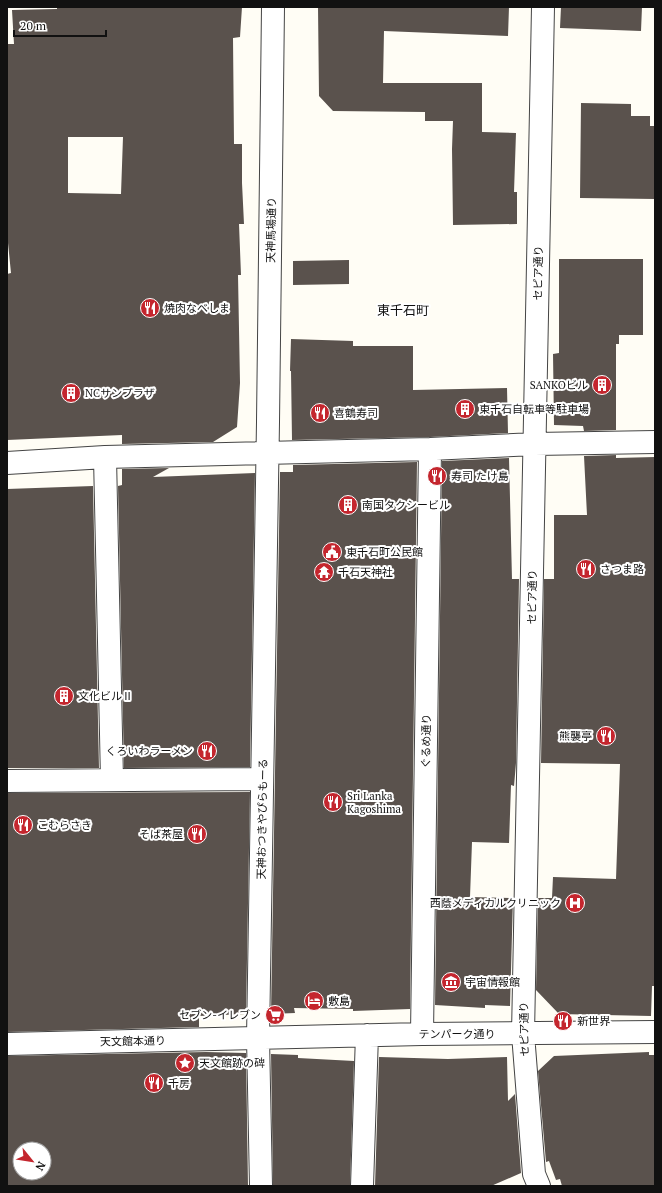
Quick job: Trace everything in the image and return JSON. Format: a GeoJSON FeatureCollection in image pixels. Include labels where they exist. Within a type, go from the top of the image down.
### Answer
{"type":"FeatureCollection","features":[{"type":"Feature","properties":{"kind":"street","name":"天神馬場通り"},"geometry":{"type":"LineString","coordinates":[[267,453],[273,7]]}},
{"type":"Feature","properties":{"kind":"street","name":"セピア通り"},"geometry":{"type":"LineString","coordinates":[[539,1186],[534,1174],[523,1034],[543,7]]}},
{"type":"Feature","properties":{"kind":"street"},"geometry":{"type":"LineString","coordinates":[[7,463],[105,457],[430,449],[535,444],[655,442]]}},
{"type":"Feature","properties":{"kind":"street","name":"ぐるめ通り"},"geometry":{"type":"LineString","coordinates":[[422,1034],[430,449]]}},
{"type":"Feature","properties":{"kind":"street","name":"天神おつきやぴらもーる"},"geometry":{"type":"LineString","coordinates":[[261,1186],[258,1038],[267,453]]}},
{"type":"Feature","properties":{"kind":"street"},"geometry":{"type":"LineString","coordinates":[[105,457],[112,780]]}},
{"type":"Feature","properties":{"kind":"street"},"geometry":{"type":"LineString","coordinates":[[7,781],[262,779]]}},
{"type":"Feature","properties":{"kind":"street","name":"テンパーク通り"},"geometry":{"type":"LineString","coordinates":[[258,1038],[422,1034],[655,1032]]}},
{"type":"Feature","properties":{"kind":"street"},"geometry":{"type":"LineString","coordinates":[[362,1186],[368,1035]]}},
{"type":"Feature","properties":{"kind":"street","name":"天文館本通り"},"geometry":{"type":"LineString","coordinates":[[7,1044],[258,1038]]}},
{"type":"Feature","properties":{"kind":"building"},"geometry":{"type":"Polygon","coordinates":[[[242,7],[240,37],[233,38],[234,144],[242,144],[244,224],[239,224],[241,275],[238,275],[240,383],[237,427],[213,442],[122,444],[122,435],[7,440],[7,274],[11,273],[7,233],[7,44],[14,44],[12,10],[57,8],[242,7]],[[68,137],[68,193],[121,194],[123,137],[68,137]]]}},
{"type":"Feature","properties":{"kind":"building"},"geometry":{"type":"Polygon","coordinates":[[[318,7],[509,7],[508,36],[384,31],[383,83],[482,83],[482,132],[516,133],[514,192],[517,192],[517,224],[453,225],[453,121],[425,121],[425,112],[333,111],[319,96],[318,7]]]}},
{"type":"Feature","properties":{"kind":"building"},"geometry":{"type":"Polygon","coordinates":[[[561,7],[642,7],[641,31],[560,28],[561,7]]]}},
{"type":"Feature","properties":{"kind":"building"},"geometry":{"type":"Polygon","coordinates":[[[581,103],[631,104],[631,116],[650,116],[650,126],[655,126],[655,199],[580,198],[581,103]]]}},
{"type":"Feature","properties":{"kind":"building"},"geometry":{"type":"Polygon","coordinates":[[[559,259],[643,259],[643,335],[619,335],[619,344],[616,344],[616,430],[584,431],[583,426],[554,425],[553,354],[559,353],[559,259]]]}},
{"type":"Feature","properties":{"kind":"building"},"geometry":{"type":"Polygon","coordinates":[[[349,260],[349,284],[293,285],[293,261],[349,260]]]}},
{"type":"Feature","properties":{"kind":"building"},"geometry":{"type":"Polygon","coordinates":[[[291,339],[353,341],[353,346],[413,346],[413,390],[507,388],[508,433],[430,437],[292,440],[290,371],[291,339]]]}},
{"type":"Feature","properties":{"kind":"building"},"geometry":{"type":"Polygon","coordinates":[[[616,455],[616,458],[655,457],[655,986],[652,986],[651,1016],[559,1014],[536,990],[538,898],[552,898],[553,877],[616,879],[620,764],[541,763],[544,579],[554,579],[554,515],[587,515],[584,456],[616,455]]]}},
{"type":"Feature","properties":{"kind":"building"},"geometry":{"type":"Polygon","coordinates":[[[509,458],[512,579],[519,579],[516,763],[514,786],[511,785],[509,843],[472,842],[470,897],[513,898],[510,1006],[485,1005],[485,1008],[435,1005],[442,461],[509,458]]]}},
{"type":"Feature","properties":{"kind":"building"},"geometry":{"type":"Polygon","coordinates":[[[417,462],[410,1009],[353,1011],[353,1009],[294,1008],[295,1013],[271,1014],[280,472],[293,472],[293,465],[417,462]]]}},
{"type":"Feature","properties":{"kind":"building"},"geometry":{"type":"Polygon","coordinates":[[[169,468],[153,477],[255,473],[250,767],[124,768],[118,486],[122,485],[122,469],[169,468]]]}},
{"type":"Feature","properties":{"kind":"building"},"geometry":{"type":"Polygon","coordinates":[[[93,486],[99,768],[7,768],[7,489],[93,486]]]}},
{"type":"Feature","properties":{"kind":"building"},"geometry":{"type":"Polygon","coordinates":[[[250,792],[246,1014],[199,1016],[199,1027],[7,1032],[7,793],[250,792]]]}},
{"type":"Feature","properties":{"kind":"building"},"geometry":{"type":"Polygon","coordinates":[[[206,1052],[246,1053],[248,1186],[7,1186],[7,1056],[206,1052]]]}},
{"type":"Feature","properties":{"kind":"building"},"geometry":{"type":"Polygon","coordinates":[[[649,1052],[649,1055],[655,1055],[655,1186],[562,1186],[560,1179],[556,1180],[549,1161],[546,1162],[538,1071],[554,1056],[649,1052]]]}},
{"type":"Feature","properties":{"kind":"building"},"geometry":{"type":"Polygon","coordinates":[[[271,1054],[298,1055],[298,1058],[354,1061],[350,1186],[273,1186],[271,1054]]]}},
{"type":"Feature","properties":{"kind":"building"},"geometry":{"type":"Polygon","coordinates":[[[379,1057],[448,1059],[507,1057],[508,1101],[515,1094],[521,1173],[491,1186],[375,1186],[379,1057]]]}},
{"type":"Feature","properties":{"kind":"place","name":"焼肉なべしま"},"geometry":{"type":"Point","coordinates":[150,308]}},
{"type":"Feature","properties":{"kind":"place","name":"SANKOビル"},"geometry":{"type":"Point","coordinates":[602,385]}},
{"type":"Feature","properties":{"kind":"place","name":"NCサンプラザ"},"geometry":{"type":"Point","coordinates":[71,393]}},
{"type":"Feature","properties":{"kind":"place","name":"東千石自転車等駐車場"},"geometry":{"type":"Point","coordinates":[465,409]}},
{"type":"Feature","properties":{"kind":"place","name":"喜鶴寿司"},"geometry":{"type":"Point","coordinates":[320,413]}},
{"type":"Feature","properties":{"kind":"place","name":"寿司 たけ島"},"geometry":{"type":"Point","coordinates":[437,476]}},
{"type":"Feature","properties":{"kind":"place","name":"南国タクシービル"},"geometry":{"type":"Point","coordinates":[348,505]}},
{"type":"Feature","properties":{"kind":"place","name":"東千石町公民館"},"geometry":{"type":"Point","coordinates":[332,552]}},
{"type":"Feature","properties":{"kind":"place","name":"さつま路"},"geometry":{"type":"Point","coordinates":[586,569]}},
{"type":"Feature","properties":{"kind":"place","name":"千石天神社"},"geometry":{"type":"Point","coordinates":[324,572]}},
{"type":"Feature","properties":{"kind":"place","name":"文化ビルⅡ"},"geometry":{"type":"Point","coordinates":[64,696]}},
{"type":"Feature","properties":{"kind":"place","name":"熊襲亭"},"geometry":{"type":"Point","coordinates":[606,736]}},
{"type":"Feature","properties":{"kind":"place","name":"くろいわラーメン"},"geometry":{"type":"Point","coordinates":[207,751]}},
{"type":"Feature","properties":{"kind":"place","name":"Sri Lanka Kagoshima"},"geometry":{"type":"Point","coordinates":[333,802]}},
{"type":"Feature","properties":{"kind":"place","name":"こむらさき"},"geometry":{"type":"Point","coordinates":[23,825]}},
{"type":"Feature","properties":{"kind":"place","name":"そば茶屋"},"geometry":{"type":"Point","coordinates":[197,834]}},
{"type":"Feature","properties":{"kind":"place","name":"西蔭メディカルクリニック"},"geometry":{"type":"Point","coordinates":[575,903]}},
{"type":"Feature","properties":{"kind":"place","name":"宇宙情報館"},"geometry":{"type":"Point","coordinates":[451,982]}},
{"type":"Feature","properties":{"kind":"place","name":"敷島"},"geometry":{"type":"Point","coordinates":[314,1001]}},
{"type":"Feature","properties":{"kind":"place","name":"セブン-イレブン"},"geometry":{"type":"Point","coordinates":[275,1015]}},
{"type":"Feature","properties":{"kind":"place","name":"新世界"},"geometry":{"type":"Point","coordinates":[563,1021]}},
{"type":"Feature","properties":{"kind":"place","name":"天文館跡の碑"},"geometry":{"type":"Point","coordinates":[185,1063]}},
{"type":"Feature","properties":{"kind":"place","name":"千房"},"geometry":{"type":"Point","coordinates":[154,1083]}},
{"type":"Feature","properties":{"kind":"district","name":"東千石町"},"geometry":{"type":"Point","coordinates":[403,310]}}]}
